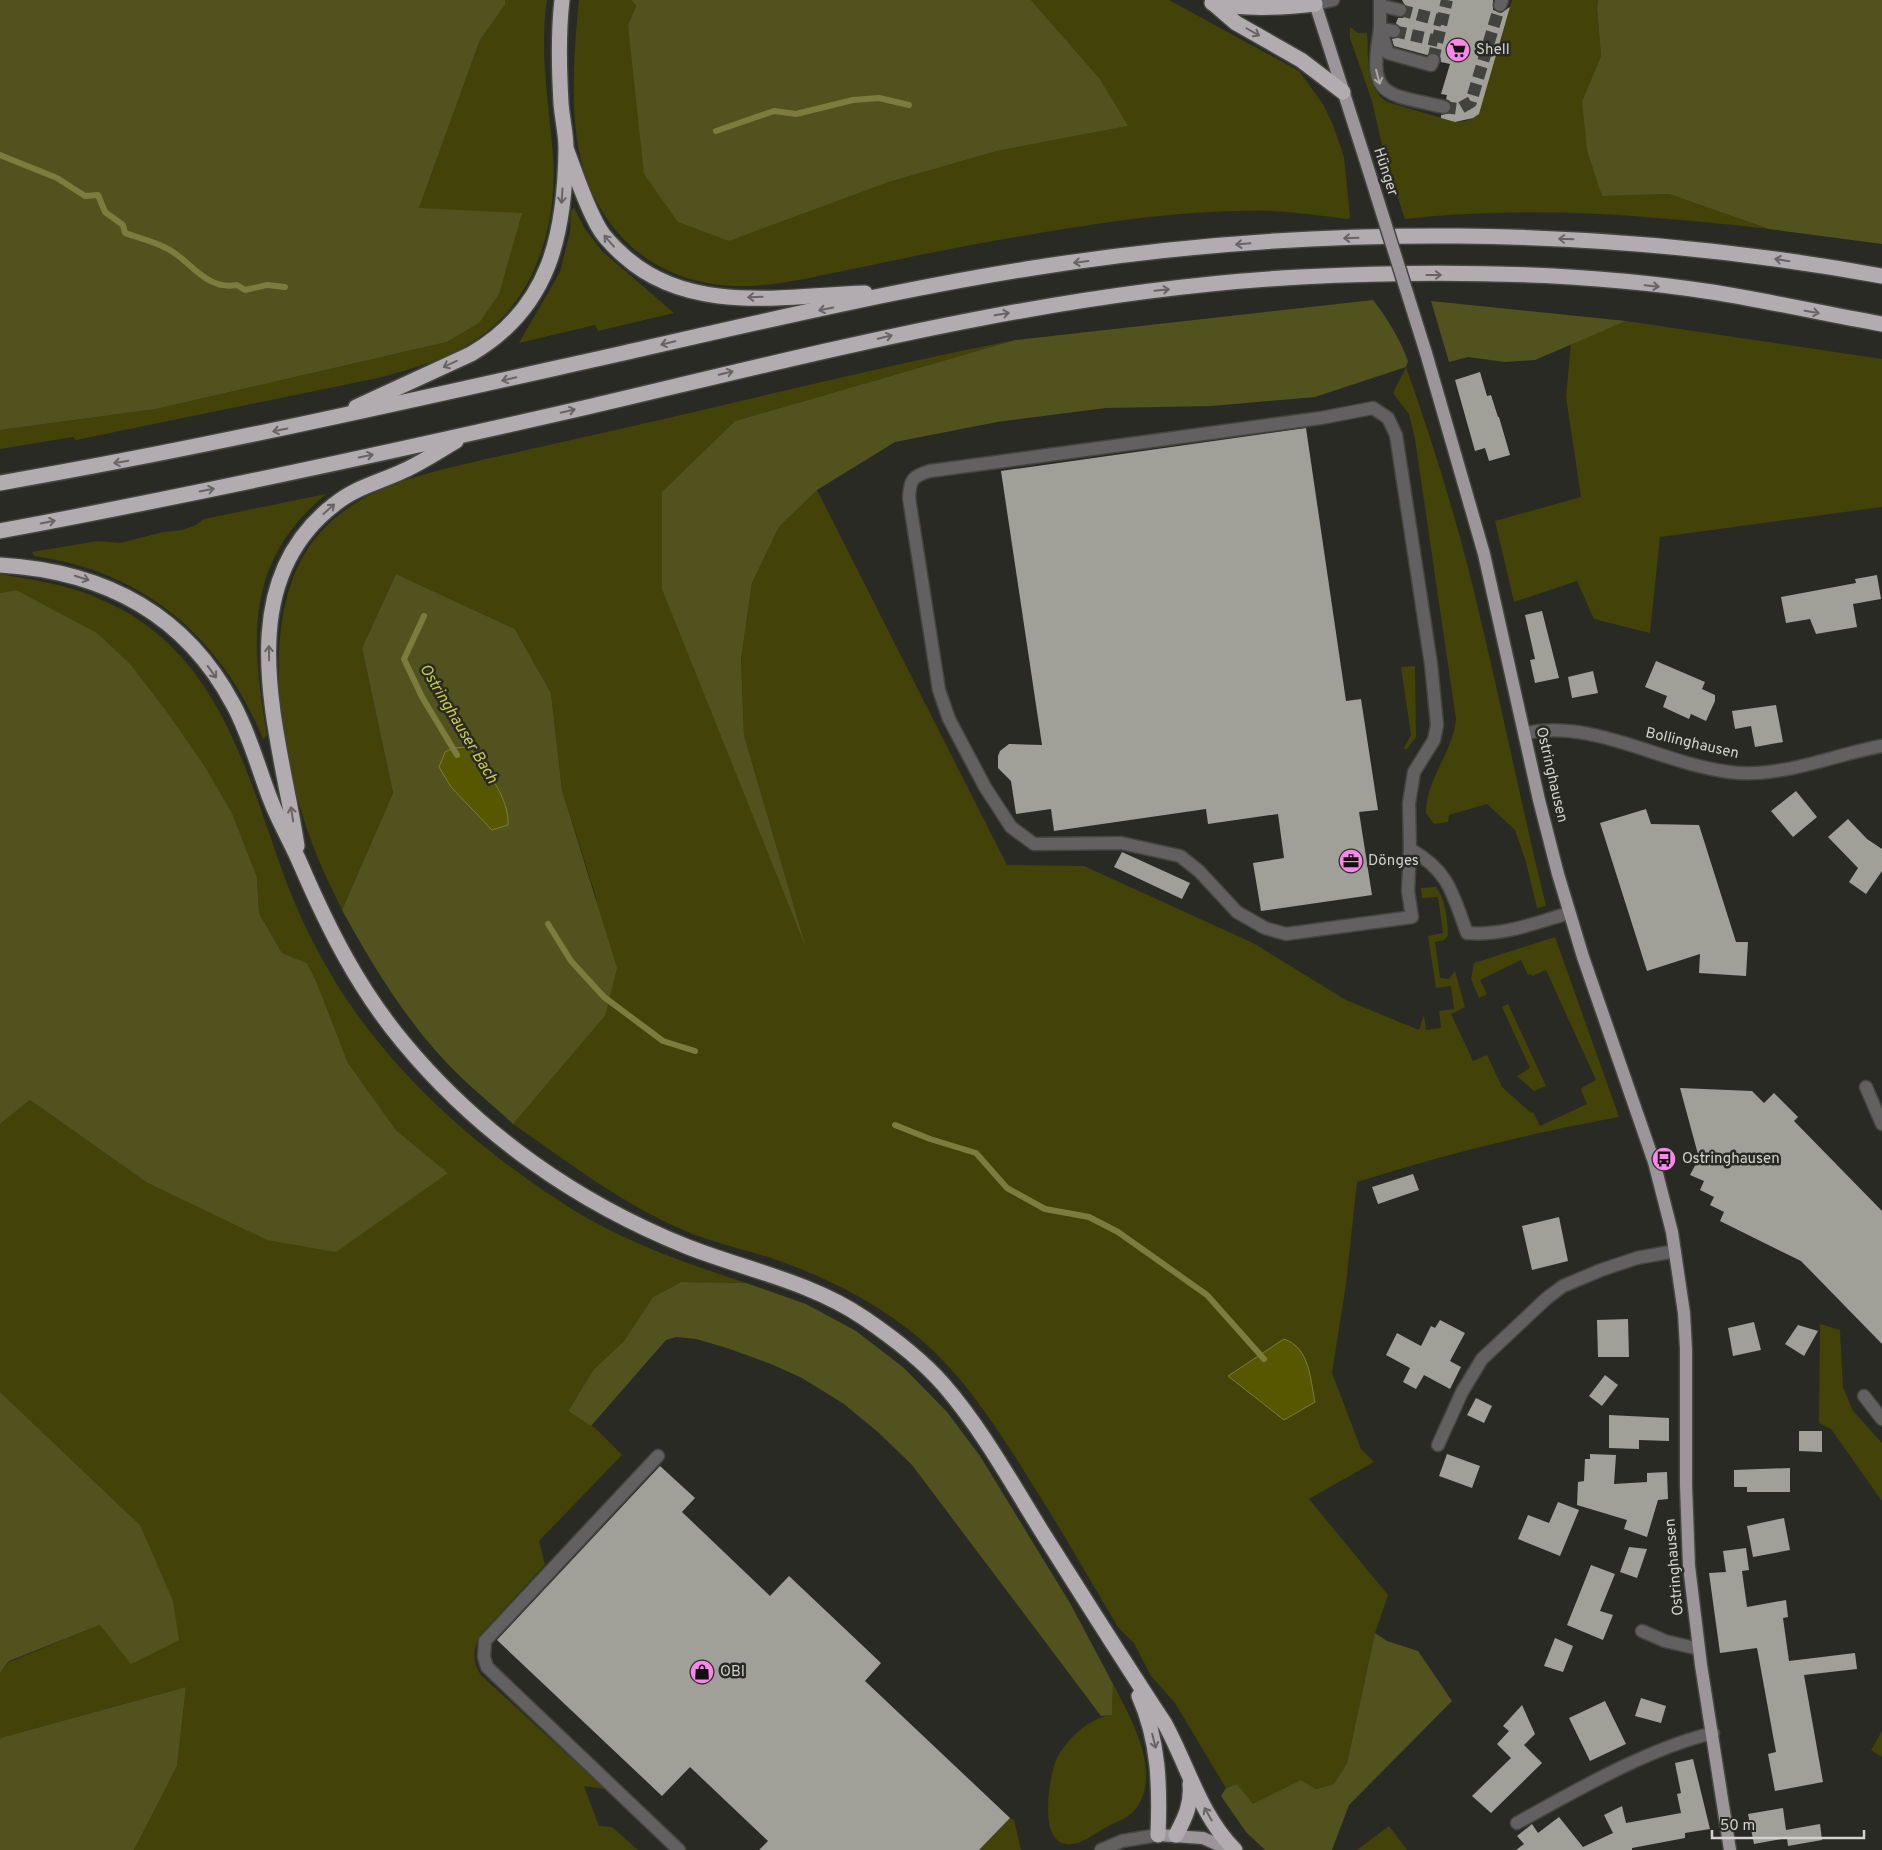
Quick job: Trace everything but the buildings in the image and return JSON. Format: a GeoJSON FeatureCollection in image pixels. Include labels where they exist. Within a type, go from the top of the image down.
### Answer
{"type":"FeatureCollection","features":[{"type":"Feature","properties":{"kind":"highway"},"geometry":{"type":"LineString","coordinates":[[328,420],[471,354],[494,340],[516,319],[536,293],[554,252],[560,222],[566,147],[559,66],[562,0]]}},
{"type":"Feature","properties":{"kind":"highway"},"geometry":{"type":"LineString","coordinates":[[1209,2],[1272,8],[1314,2]]}},
{"type":"Feature","properties":{"kind":"highway"},"geometry":{"type":"LineString","coordinates":[[1209,2],[1236,23],[1301,60],[1343,92]]}},
{"type":"Feature","properties":{"kind":"highway"},"geometry":{"type":"LineString","coordinates":[[566,147],[589,210],[600,230],[632,264],[653,277],[674,286],[702,294],[735,298],[908,292]]}},
{"type":"Feature","properties":{"kind":"highway"},"geometry":{"type":"LineString","coordinates":[[0,483],[130,461],[328,420],[765,321],[908,292],[1035,268],[1187,249],[1291,240],[1393,236],[1488,236],[1615,240],[1748,255],[1882,276]]}},
{"type":"Feature","properties":{"kind":"highway"},"geometry":{"type":"LineString","coordinates":[[0,531],[262,479],[954,322],[1115,295],[1298,278],[1460,275],[1603,280],[1711,292],[1882,324]]}},
{"type":"Feature","properties":{"kind":"highway"},"geometry":{"type":"LineString","coordinates":[[300,862],[271,693],[270,628],[279,580],[286,562],[303,535],[334,504],[359,488],[403,471],[470,433]]}},
{"type":"Feature","properties":{"kind":"highway"},"geometry":{"type":"LineString","coordinates":[[0,565],[47,569],[84,578],[147,609],[181,636],[209,668],[232,702],[252,746],[271,802],[333,936],[382,1016],[425,1068],[472,1115],[575,1192],[623,1219],[689,1247],[813,1290],[860,1315],[908,1350],[943,1384],[979,1431],[1124,1663],[1165,1724],[1199,1799],[1213,1823],[1235,1850]]}},
{"type":"Feature","properties":{"kind":"highway"},"geometry":{"type":"LineString","coordinates":[[1124,1663],[1142,1702],[1158,1757],[1160,1781],[1158,1834]]}},
{"type":"Feature","properties":{"kind":"highway"},"geometry":{"type":"LineString","coordinates":[[1176,1835],[1186,1817],[1190,1803],[1188,1773]]}},
{"type":"Feature","properties":{"kind":"main road","name":"Hünger"},"geometry":{"type":"LineString","coordinates":[[1314,2],[1426,354]]}},
{"type":"Feature","properties":{"kind":"main road","name":"Ostringhausen"},"geometry":{"type":"LineString","coordinates":[[1426,354],[1484,554],[1547,833],[1569,913],[1654,1162],[1676,1251],[1684,1313],[1686,1358],[1687,1530],[1699,1649],[1730,1850]]}},
{"type":"Feature","properties":{"kind":"main road"},"geometry":{"type":"LineString","coordinates":[[1158,1834],[1203,1838],[1230,1850]]}},
{"type":"Feature","properties":{"kind":"street"},"geometry":{"type":"LineString","coordinates":[[1314,2],[1333,0]]}},
{"type":"Feature","properties":{"kind":"street"},"geometry":{"type":"LineString","coordinates":[[1400,10],[1381,3],[1380,29],[1375,57],[1376,72],[1382,89],[1391,95],[1444,107]]}},
{"type":"Feature","properties":{"kind":"street"},"geometry":{"type":"LineString","coordinates":[[1380,29],[1394,31]]}},
{"type":"Feature","properties":{"kind":"street"},"geometry":{"type":"LineString","coordinates":[[1380,29],[1388,54],[1431,65],[1433,60]]}},
{"type":"Feature","properties":{"kind":"street"},"geometry":{"type":"LineString","coordinates":[[1373,408],[1388,418],[1396,435],[1431,664],[1437,725],[1434,740],[1414,772],[1409,803],[1410,849],[1408,891],[1412,917],[1286,934],[1265,928],[1237,912],[1199,871],[1180,856],[1121,842],[1034,844],[1011,827],[985,787],[950,719],[939,690],[909,498],[910,482],[915,475],[930,471],[1321,418],[1373,408]]}},
{"type":"Feature","properties":{"kind":"street","name":"Bollinghausen"},"geometry":{"type":"LineString","coordinates":[[1524,733],[1550,729],[1579,732],[1686,762],[1739,773],[1792,768],[1882,746]]}},
{"type":"Feature","properties":{"kind":"street"},"geometry":{"type":"LineString","coordinates":[[1410,849],[1437,867],[1447,881],[1467,933],[1484,934],[1509,931],[1569,913]]}},
{"type":"Feature","properties":{"kind":"street"},"geometry":{"type":"LineString","coordinates":[[1866,1087],[1882,1124]]}},
{"type":"Feature","properties":{"kind":"street"},"geometry":{"type":"LineString","coordinates":[[1438,1445],[1462,1392],[1482,1358],[1546,1298],[1563,1286],[1610,1267],[1653,1254],[1676,1251]]}},
{"type":"Feature","properties":{"kind":"street"},"geometry":{"type":"LineString","coordinates":[[1864,1396],[1882,1419]]}},
{"type":"Feature","properties":{"kind":"street"},"geometry":{"type":"LineString","coordinates":[[658,1456],[485,1641],[484,1658],[487,1667],[679,1850]]}},
{"type":"Feature","properties":{"kind":"street"},"geometry":{"type":"LineString","coordinates":[[1642,1631],[1665,1641],[1699,1649]]}},
{"type":"Feature","properties":{"kind":"street"},"geometry":{"type":"LineString","coordinates":[[1517,1823],[1578,1789],[1640,1760],[1691,1738],[1713,1733]]}},
{"type":"Feature","properties":{"kind":"street"},"geometry":{"type":"LineString","coordinates":[[1101,1850],[1122,1841],[1158,1834]]}},
{"type":"Feature","properties":{"kind":"shaded area"},"geometry":{"type":"Polygon","coordinates":[[[0,0],[505,0],[505,5],[480,40],[419,208],[522,213],[499,294],[479,323],[447,342],[156,409],[0,430],[0,0]]]}},
{"type":"Feature","properties":{"kind":"shaded area"},"geometry":{"type":"Polygon","coordinates":[[[505,0],[547,0],[544,58],[554,181],[547,233],[539,258],[528,282],[497,323],[477,339],[454,352],[416,367],[378,378],[76,440],[73,437],[0,449],[0,430],[156,409],[447,342],[479,323],[419,208],[480,40],[505,5],[505,0]]]}},
{"type":"Feature","properties":{"kind":"shaded area"},"geometry":{"type":"Polygon","coordinates":[[[579,0],[631,0],[636,6],[628,25],[728,241],[889,182],[997,151],[1127,126],[1100,79],[1031,0],[1169,0],[1299,71],[1323,104],[1333,125],[1344,157],[1350,217],[1348,219],[1269,211],[1232,211],[1157,216],[1082,226],[971,245],[773,284],[749,286],[719,285],[692,279],[666,270],[643,256],[623,239],[606,217],[592,192],[582,164],[575,125],[574,61],[579,0]]]}},
{"type":"Feature","properties":{"kind":"shaded area"},"geometry":{"type":"Polygon","coordinates":[[[631,0],[1031,0],[1100,79],[1128,126],[997,151],[889,182],[729,241],[678,222],[644,174],[628,25],[636,6],[631,0]]]}},
{"type":"Feature","properties":{"kind":"shaded area"},"geometry":{"type":"Polygon","coordinates":[[[1512,0],[1598,0],[1601,56],[1582,101],[1602,196],[1669,194],[1769,229],[1632,216],[1543,212],[1452,215],[1405,219],[1386,162],[1372,101],[1350,38],[1350,27],[1358,33],[1367,33],[1371,80],[1374,88],[1387,102],[1455,122],[1466,121],[1479,114],[1512,0]]]}},
{"type":"Feature","properties":{"kind":"shaded area"},"geometry":{"type":"Polygon","coordinates":[[[1598,0],[1882,0],[1882,244],[1769,229],[1669,194],[1602,196],[1587,150],[1582,101],[1601,56],[1598,0]]]}},
{"type":"Feature","properties":{"kind":"shaded area"},"geometry":{"type":"Polygon","coordinates":[[[574,208],[585,229],[602,251],[674,313],[598,331],[595,325],[519,343],[560,272],[570,232],[571,210],[574,208]]]}},
{"type":"Feature","properties":{"kind":"shaded area"},"geometry":{"type":"Polygon","coordinates":[[[1373,300],[1388,321],[1401,345],[1408,361],[1406,367],[1315,397],[1212,406],[1106,408],[997,422],[895,442],[817,490],[779,527],[752,583],[741,659],[744,735],[806,948],[662,589],[662,492],[735,421],[1015,340],[1373,300]]]}},
{"type":"Feature","properties":{"kind":"shaded area"},"geometry":{"type":"Polygon","coordinates":[[[1431,301],[1626,321],[1535,360],[1505,362],[1468,357],[1449,362],[1431,301]]]}},
{"type":"Feature","properties":{"kind":"shaded area"},"geometry":{"type":"Polygon","coordinates":[[[1626,321],[1882,359],[1882,507],[1660,537],[1650,633],[1594,619],[1577,581],[1514,602],[1495,521],[1581,497],[1566,397],[1571,343],[1626,321]]]}},
{"type":"Feature","properties":{"kind":"shaded area"},"geometry":{"type":"Polygon","coordinates":[[[1015,340],[735,421],[663,492],[804,941],[744,735],[741,659],[752,583],[779,527],[817,490],[1007,865],[1084,866],[1253,943],[1346,1000],[1419,1030],[1424,1015],[1426,1030],[1441,1028],[1439,1011],[1454,1009],[1451,986],[1436,988],[1428,936],[1443,933],[1438,897],[1422,898],[1421,888],[1436,887],[1444,903],[1448,930],[1448,936],[1444,940],[1435,942],[1440,978],[1449,979],[1455,971],[1465,1007],[1451,1014],[1473,1061],[1487,1055],[1502,1087],[1531,1113],[1533,1112],[1540,1126],[1587,1104],[1581,1090],[1596,1080],[1546,970],[1532,976],[1531,974],[1528,975],[1521,960],[1480,980],[1487,994],[1479,998],[1471,979],[1474,963],[1555,937],[1619,1117],[1487,1145],[1357,1182],[1346,1284],[1332,1373],[1361,1449],[1374,1462],[1309,1499],[1388,1595],[1375,1633],[1347,1763],[1334,1784],[1316,1789],[1301,1780],[1253,1805],[1237,1784],[1226,1788],[1175,1703],[1151,1676],[1134,1643],[1118,1627],[1046,1506],[995,1426],[967,1388],[919,1338],[868,1302],[818,1276],[783,1262],[693,1234],[660,1219],[616,1195],[513,1124],[605,1016],[596,897],[562,790],[551,693],[515,629],[396,574],[362,648],[393,793],[342,910],[316,853],[303,818],[292,778],[284,734],[279,690],[279,645],[285,604],[298,566],[319,534],[331,521],[370,495],[391,485],[431,472],[862,373],[1015,340]]]}},
{"type":"Feature","properties":{"kind":"shaded area"},"geometry":{"type":"Polygon","coordinates":[[[1406,367],[1438,462],[1466,559],[1546,906],[1537,908],[1526,862],[1515,830],[1487,804],[1449,815],[1448,822],[1434,824],[1426,813],[1430,788],[1450,743],[1456,719],[1415,439],[1409,414],[1393,393],[1406,367]]]}},
{"type":"Feature","properties":{"kind":"shaded area"},"geometry":{"type":"Polygon","coordinates":[[[326,494],[299,520],[280,547],[267,575],[260,604],[257,635],[258,667],[267,736],[263,739],[246,703],[225,670],[202,641],[174,615],[144,594],[110,577],[74,564],[34,556],[32,552],[98,541],[120,543],[163,532],[182,530],[196,525],[204,519],[326,494]]]}},
{"type":"Feature","properties":{"kind":"shaded area"},"geometry":{"type":"Polygon","coordinates":[[[0,574],[72,589],[95,597],[136,618],[169,645],[197,676],[219,711],[237,748],[295,903],[326,967],[368,1029],[420,1088],[449,1116],[510,1167],[542,1190],[595,1223],[659,1252],[746,1283],[681,1282],[653,1297],[624,1341],[594,1369],[568,1411],[595,1428],[622,1455],[539,1541],[545,1565],[480,1635],[474,1655],[481,1675],[605,1789],[584,1786],[599,1826],[612,1827],[638,1850],[134,1850],[177,1766],[186,1687],[0,1738],[0,1673],[9,1662],[100,1625],[140,1525],[0,1392],[0,1124],[30,1100],[146,1182],[448,1173],[396,1130],[348,1063],[317,983],[307,963],[282,953],[259,913],[257,877],[232,813],[204,765],[165,709],[131,665],[16,590],[0,593],[0,574]]]}},
{"type":"Feature","properties":{"kind":"shaded area"},"geometry":{"type":"Polygon","coordinates":[[[396,574],[515,629],[551,693],[562,790],[617,968],[605,1016],[513,1124],[470,1086],[430,1044],[402,1008],[342,910],[393,793],[362,648],[396,574]]]}},
{"type":"Feature","properties":{"kind":"shaded area"},"geometry":{"type":"Polygon","coordinates":[[[16,590],[97,633],[131,665],[165,709],[204,765],[232,813],[257,877],[259,913],[282,953],[307,963],[317,983],[348,1063],[396,1130],[448,1173],[336,1252],[267,1240],[146,1182],[30,1100],[0,1124],[0,593],[16,590]]]}},
{"type":"Feature","properties":{"kind":"shaded area"},"geometry":{"type":"Polygon","coordinates":[[[1415,666],[1416,737],[1406,750],[1404,748],[1411,735],[1401,667],[1415,666]]]}},
{"type":"Feature","properties":{"kind":"shaded area"},"geometry":{"type":"Polygon","coordinates":[[[469,747],[501,794],[508,815],[508,825],[492,830],[451,787],[439,767],[445,752],[453,748],[469,747]]]}},
{"type":"Feature","properties":{"kind":"shaded area"},"geometry":{"type":"Polygon","coordinates":[[[1508,1004],[1546,1086],[1534,1091],[1517,1076],[1530,1068],[1502,1007],[1508,1004]]]}},
{"type":"Feature","properties":{"kind":"shaded area"},"geometry":{"type":"Polygon","coordinates":[[[681,1282],[746,1283],[806,1304],[856,1331],[904,1368],[947,1412],[980,1456],[1070,1603],[1113,1684],[1112,1715],[1101,1716],[912,1465],[879,1433],[844,1404],[802,1378],[727,1348],[696,1339],[676,1337],[666,1340],[591,1426],[568,1411],[594,1369],[624,1341],[653,1297],[681,1282]]]}},
{"type":"Feature","properties":{"kind":"shaded area"},"geometry":{"type":"Polygon","coordinates":[[[1820,1324],[1840,1330],[1843,1387],[1853,1411],[1882,1443],[1882,1501],[1831,1429],[1819,1423],[1820,1324]]]}},
{"type":"Feature","properties":{"kind":"shaded area"},"geometry":{"type":"Polygon","coordinates":[[[1284,1339],[1293,1343],[1304,1357],[1310,1374],[1315,1402],[1284,1420],[1228,1376],[1284,1339]]]}},
{"type":"Feature","properties":{"kind":"shaded area"},"geometry":{"type":"Polygon","coordinates":[[[0,1392],[140,1525],[173,1601],[179,1640],[131,1664],[100,1625],[9,1661],[0,1673],[0,1392]]]}},
{"type":"Feature","properties":{"kind":"shaded area"},"geometry":{"type":"Polygon","coordinates":[[[1375,1633],[1387,1641],[1418,1651],[1452,1701],[1349,1805],[1332,1850],[1265,1850],[1246,1832],[1221,1796],[1226,1788],[1237,1784],[1253,1804],[1301,1780],[1316,1789],[1334,1784],[1347,1763],[1375,1633]]]}},
{"type":"Feature","properties":{"kind":"shaded area"},"geometry":{"type":"Polygon","coordinates":[[[1113,1684],[1136,1730],[1142,1748],[1146,1782],[1142,1798],[1133,1812],[1126,1817],[1081,1842],[1066,1844],[1057,1840],[1052,1832],[1049,1820],[1049,1792],[1054,1766],[1061,1751],[1080,1730],[1096,1720],[1112,1715],[1113,1684]]]}},
{"type":"Feature","properties":{"kind":"shaded area"},"geometry":{"type":"Polygon","coordinates":[[[186,1687],[177,1766],[134,1850],[0,1850],[0,1738],[186,1687]]]}},
{"type":"Feature","properties":{"kind":"shaded area"},"geometry":{"type":"Polygon","coordinates":[[[1882,1731],[1882,1757],[1871,1750],[1882,1731]]]}},
{"type":"Feature","properties":{"kind":"shaded area"},"geometry":{"type":"Polygon","coordinates":[[[1010,1818],[1014,1820],[1021,1850],[979,1850],[1010,1818]]]}},
{"type":"Feature","properties":{"kind":"shaded area"},"geometry":{"type":"Polygon","coordinates":[[[1389,1826],[1407,1850],[1357,1850],[1389,1826]]]}},
{"type":"Feature","properties":{"kind":"waterway"},"geometry":{"type":"LineString","coordinates":[[716,131],[774,111],[796,114],[853,100],[879,98],[909,105]]}},
{"type":"Feature","properties":{"kind":"waterway","name":"Ostringhauser Bach"},"geometry":{"type":"LineString","coordinates":[[0,155],[57,178],[85,196],[98,195],[105,212],[123,225],[125,233],[151,241],[175,253],[207,279],[226,286],[237,285],[245,290],[267,285],[285,287]]}},
{"type":"Feature","properties":{"kind":"waterway","name":"Ostringhauser Bach"},"geometry":{"type":"LineString","coordinates":[[424,616],[404,659],[422,697],[457,755]]}},
{"type":"Feature","properties":{"kind":"waterway","name":"Ostringhauser Bach"},"geometry":{"type":"LineString","coordinates":[[548,924],[571,961],[604,997],[663,1041],[695,1051]]}},
{"type":"Feature","properties":{"kind":"waterway","name":"Ostringhauser Bach"},"geometry":{"type":"LineString","coordinates":[[895,1125],[930,1139],[976,1153],[1007,1188],[1045,1209],[1089,1217],[1118,1232],[1207,1295],[1264,1359]]}},
{"type":"Feature","properties":{"kind":"tunnel"},"geometry":{"type":"LineString","coordinates":[[1433,60],[1447,0]]}},
{"type":"Feature","properties":{"kind":"tunnel"},"geometry":{"type":"LineString","coordinates":[[1444,107],[1459,109],[1471,102],[1500,5]]}},
{"type":"Feature","properties":{"kind":"tunnel"},"geometry":{"type":"LineString","coordinates":[[1400,10],[1442,21]]}},
{"type":"Feature","properties":{"kind":"tunnel"},"geometry":{"type":"LineString","coordinates":[[1394,31],[1438,41]]}},
{"type":"Feature","properties":{"kind":"place","name":"Shell"},"geometry":{"type":"Point","coordinates":[1458,50]}},
{"type":"Feature","properties":{"kind":"place","name":"Dönges"},"geometry":{"type":"Point","coordinates":[1351,861]}},
{"type":"Feature","properties":{"kind":"place","name":"Ostringhausen"},"geometry":{"type":"Point","coordinates":[1664,1159]}},
{"type":"Feature","properties":{"kind":"place","name":"OBI"},"geometry":{"type":"Point","coordinates":[702,1672]}}]}
